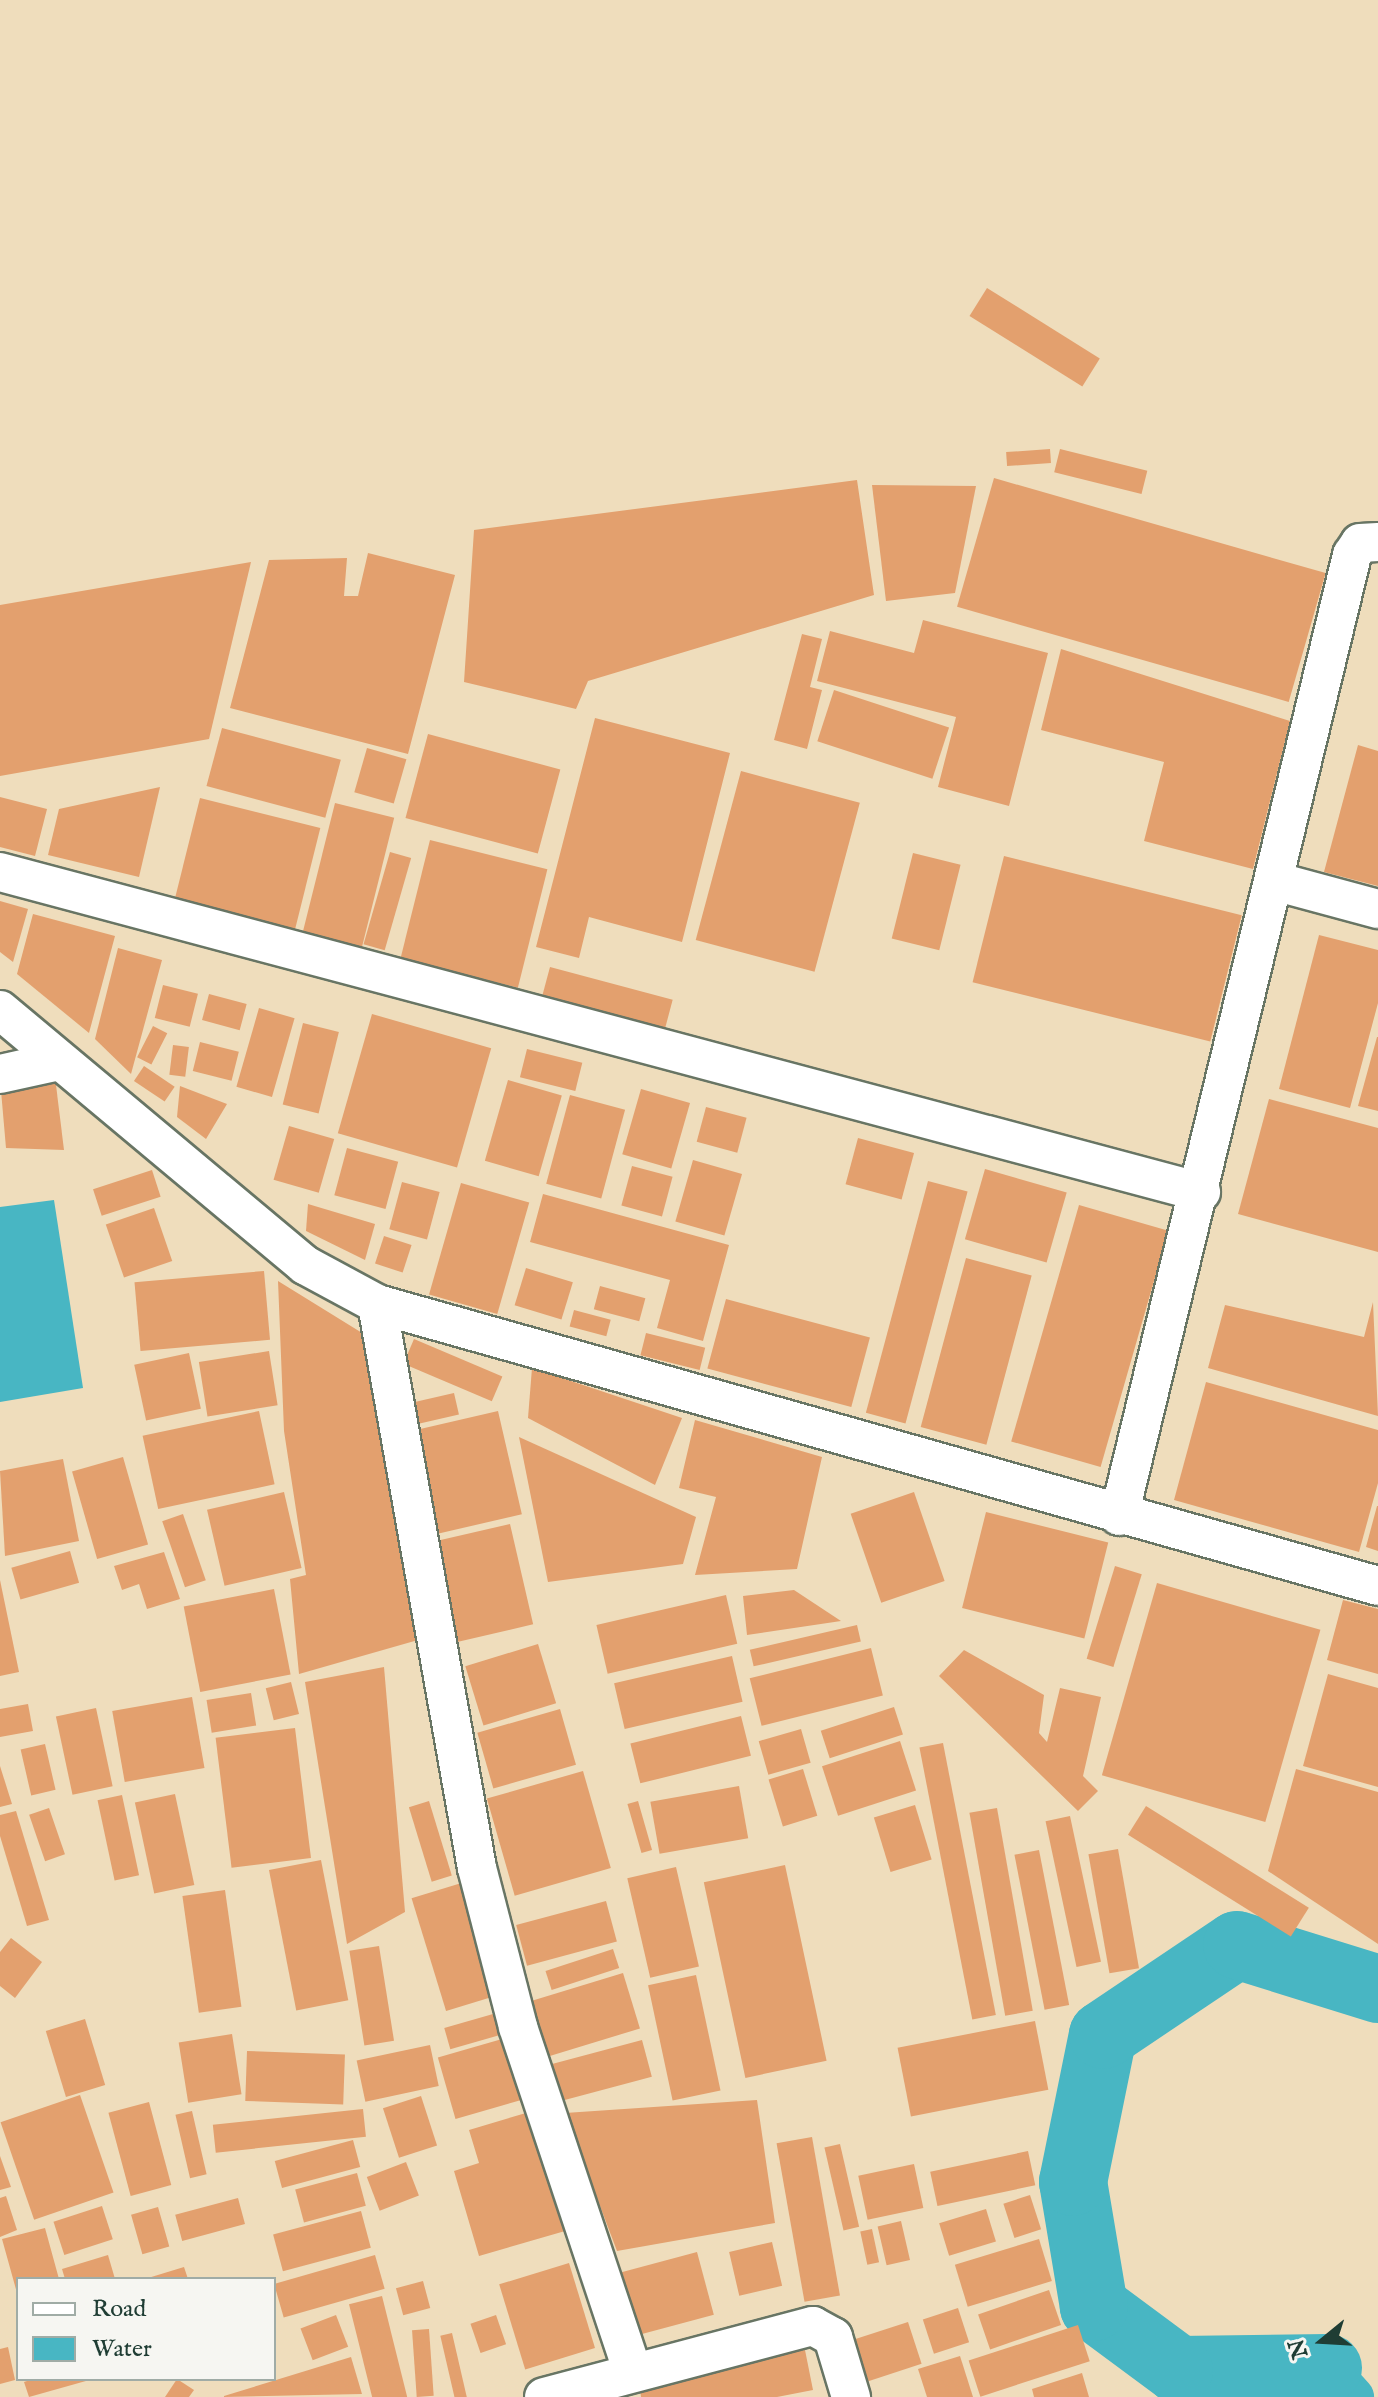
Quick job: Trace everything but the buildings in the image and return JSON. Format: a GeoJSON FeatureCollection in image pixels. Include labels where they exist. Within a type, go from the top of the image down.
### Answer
{"type":"FeatureCollection","features":[{"type":"Feature","properties":{"kind":"street"},"geometry":{"type":"LineString","coordinates":[[1119,1516],[1278,882],[1352,555],[1360,543],[1378,542]]}},
{"type":"Feature","properties":{"kind":"street"},"geometry":{"type":"LineString","coordinates":[[0,872],[1201,1192]]}},
{"type":"Feature","properties":{"kind":"street"},"geometry":{"type":"LineString","coordinates":[[1278,882],[1378,909]]}},
{"type":"Feature","properties":{"kind":"street"},"geometry":{"type":"LineString","coordinates":[[0,1010],[54,1062],[305,1265],[377,1304],[1119,1516],[1378,1586]]}},
{"type":"Feature","properties":{"kind":"street"},"geometry":{"type":"LineString","coordinates":[[0,1074],[54,1062]]}},
{"type":"Feature","properties":{"kind":"street"},"geometry":{"type":"LineString","coordinates":[[377,1304],[477,1868],[518,2027],[633,2372]]}},
{"type":"Feature","properties":{"kind":"street"},"geometry":{"type":"LineString","coordinates":[[544,2397],[813,2326],[833,2337],[851,2397]]}},
{"type":"Feature","properties":{"kind":"water"},"geometry":{"type":"Polygon","coordinates":[[[54,1200],[83,1388],[0,1402],[0,1207],[54,1200]]]}},
{"type":"Feature","properties":{"kind":"waterway"},"geometry":{"type":"LineString","coordinates":[[1328,2368],[1179,2370],[1094,2307],[1073,2182],[1103,2035],[1237,1945],[1378,1989]]}},
{"type":"Feature","properties":{"kind":"waterway"},"geometry":{"type":"LineString","coordinates":[[1328,2368],[1354,2397]]}}]}
